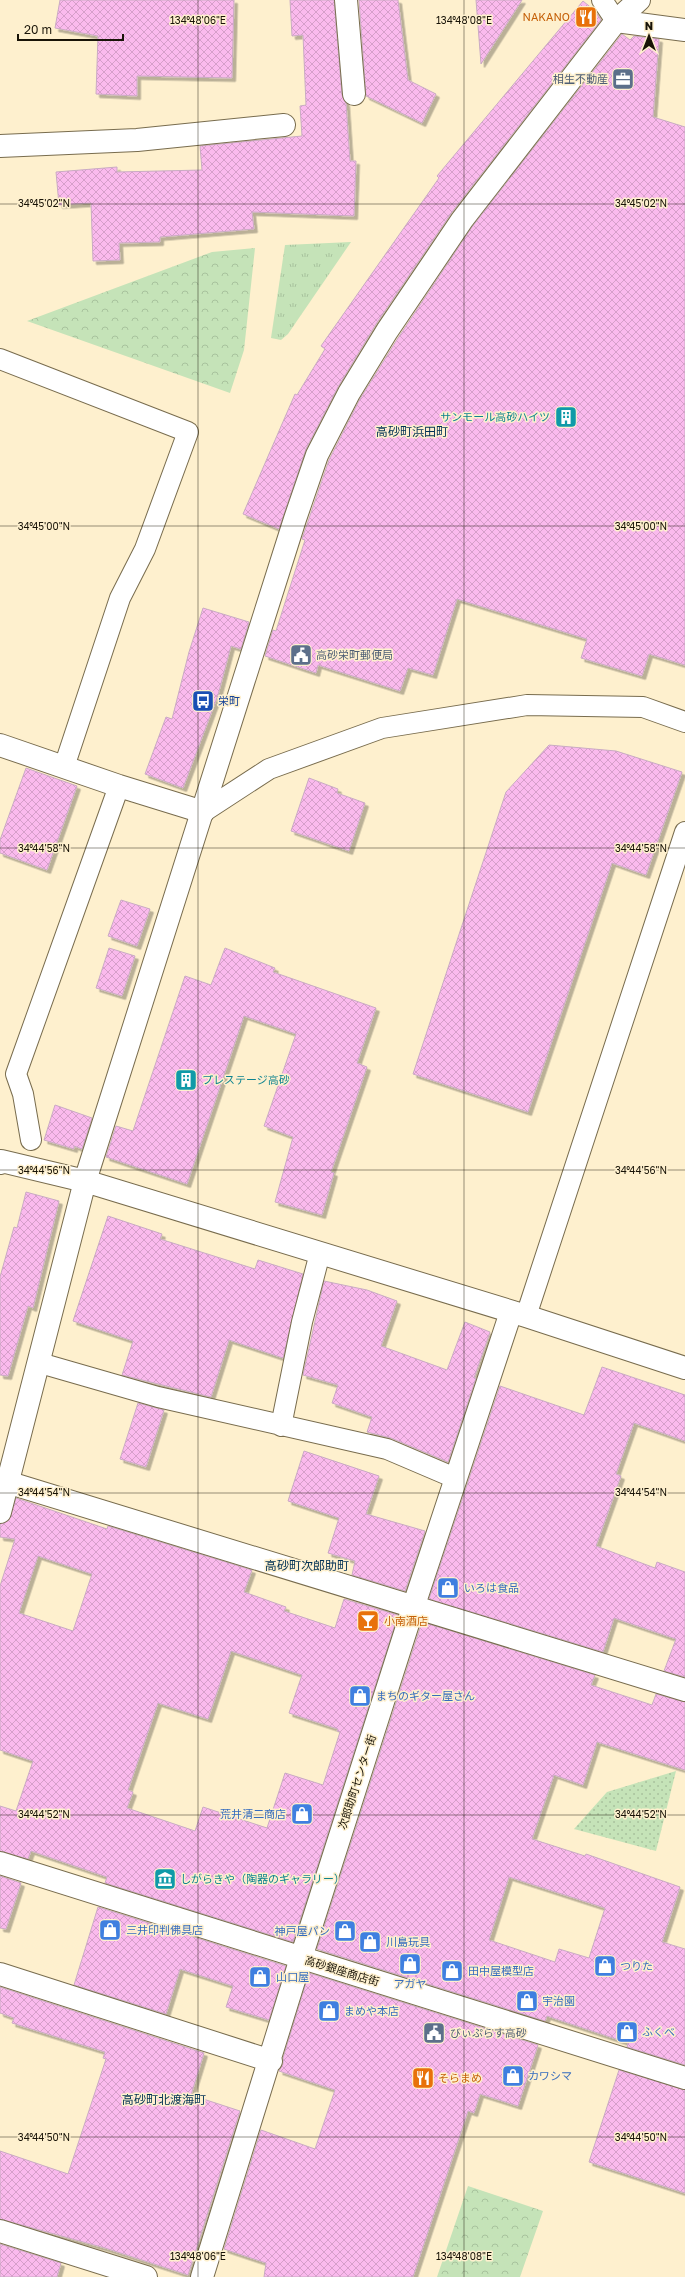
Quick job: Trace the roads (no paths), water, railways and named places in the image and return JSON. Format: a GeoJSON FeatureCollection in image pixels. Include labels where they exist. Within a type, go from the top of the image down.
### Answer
{"type":"FeatureCollection","features":[{"type":"Feature","properties":{"kind":"street"},"geometry":{"type":"LineString","coordinates":[[346,0],[354,94]]}},
{"type":"Feature","properties":{"kind":"street"},"geometry":{"type":"LineString","coordinates":[[0,1512],[4,1482],[40,1363],[86,1181],[295,519],[317,455],[346,400],[387,331],[462,220],[616,22],[640,0]]}},
{"type":"Feature","properties":{"kind":"street"},"geometry":{"type":"LineString","coordinates":[[616,22],[685,30]]}},
{"type":"Feature","properties":{"kind":"street"},"geometry":{"type":"LineString","coordinates":[[0,146],[137,140],[284,125]]}},
{"type":"Feature","properties":{"kind":"street"},"geometry":{"type":"LineString","coordinates":[[0,745],[119,786],[203,812]]}},
{"type":"Feature","properties":{"kind":"street"},"geometry":{"type":"LineString","coordinates":[[0,1162],[86,1181],[518,1314],[685,1368]]}},
{"type":"Feature","properties":{"kind":"street","name":"次郎助町センター街"},"geometry":{"type":"LineString","coordinates":[[202,2277],[271,2061],[301,1958],[455,1478],[518,1314]]}},
{"type":"Feature","properties":{"kind":"street"},"geometry":{"type":"LineString","coordinates":[[4,1482],[414,1605],[685,1690]]}},
{"type":"Feature","properties":{"kind":"street","name":"高砂銀座商店街"},"geometry":{"type":"LineString","coordinates":[[0,1863],[685,2078]]}},
{"type":"Feature","properties":{"kind":"street"},"geometry":{"type":"LineString","coordinates":[[0,1974],[271,2061]]}},
{"type":"Feature","properties":{"kind":"street"},"geometry":{"type":"LineString","coordinates":[[0,2231],[146,2277]]}},
{"type":"Feature","properties":{"kind":"lane"},"geometry":{"type":"LineString","coordinates":[[602,0],[616,22]]}},
{"type":"Feature","properties":{"kind":"lane"},"geometry":{"type":"LineString","coordinates":[[0,359],[188,432],[145,549],[120,598],[64,767]]}},
{"type":"Feature","properties":{"kind":"lane"},"geometry":{"type":"LineString","coordinates":[[203,812],[269,769],[382,728],[527,705],[643,707],[685,722]]}},
{"type":"Feature","properties":{"kind":"lane"},"geometry":{"type":"LineString","coordinates":[[31,1140],[23,1094],[16,1074],[119,786]]}},
{"type":"Feature","properties":{"kind":"lane"},"geometry":{"type":"LineString","coordinates":[[518,1314],[685,832]]}},
{"type":"Feature","properties":{"kind":"lane"},"geometry":{"type":"LineString","coordinates":[[281,1426],[302,1322],[320,1253]]}},
{"type":"Feature","properties":{"kind":"lane"},"geometry":{"type":"LineString","coordinates":[[40,1363],[158,1397],[387,1449],[455,1478]]}},
{"type":"Feature","properties":{"kind":"place","name":"NAKANO"},"geometry":{"type":"Point","coordinates":[586,17]}},
{"type":"Feature","properties":{"kind":"place","name":"相生不動産"},"geometry":{"type":"Point","coordinates":[623,79]}},
{"type":"Feature","properties":{"kind":"place","name":"サンモール高砂ハイツ"},"geometry":{"type":"Point","coordinates":[566,417]}},
{"type":"Feature","properties":{"kind":"place","name":"高砂栄町郵便局"},"geometry":{"type":"Point","coordinates":[301,655]}},
{"type":"Feature","properties":{"kind":"place","name":"栄町"},"geometry":{"type":"Point","coordinates":[203,701]}},
{"type":"Feature","properties":{"kind":"place","name":"プレステージ高砂"},"geometry":{"type":"Point","coordinates":[186,1080]}},
{"type":"Feature","properties":{"kind":"place","name":"いろは食品"},"geometry":{"type":"Point","coordinates":[448,1588]}},
{"type":"Feature","properties":{"kind":"place","name":"小南酒店"},"geometry":{"type":"Point","coordinates":[368,1621]}},
{"type":"Feature","properties":{"kind":"place","name":"まちのギター屋さん"},"geometry":{"type":"Point","coordinates":[360,1696]}},
{"type":"Feature","properties":{"kind":"place","name":"荒井清二商店"},"geometry":{"type":"Point","coordinates":[302,1814]}},
{"type":"Feature","properties":{"kind":"place","name":"しがらきや（陶器のギャラリー）"},"geometry":{"type":"Point","coordinates":[165,1879]}},
{"type":"Feature","properties":{"kind":"place","name":"三井印判佛具店"},"geometry":{"type":"Point","coordinates":[110,1930]}},
{"type":"Feature","properties":{"kind":"place","name":"神戸屋パン"},"geometry":{"type":"Point","coordinates":[345,1931]}},
{"type":"Feature","properties":{"kind":"place","name":"川島玩具"},"geometry":{"type":"Point","coordinates":[370,1942]}},
{"type":"Feature","properties":{"kind":"place","name":"アガヤ"},"geometry":{"type":"Point","coordinates":[410,1964]}},
{"type":"Feature","properties":{"kind":"place","name":"つりた"},"geometry":{"type":"Point","coordinates":[605,1966]}},
{"type":"Feature","properties":{"kind":"place","name":"田中屋模型店"},"geometry":{"type":"Point","coordinates":[452,1971]}},
{"type":"Feature","properties":{"kind":"place","name":"山口屋"},"geometry":{"type":"Point","coordinates":[260,1977]}},
{"type":"Feature","properties":{"kind":"place","name":"宇治園"},"geometry":{"type":"Point","coordinates":[527,2001]}},
{"type":"Feature","properties":{"kind":"place","name":"まめや本店"},"geometry":{"type":"Point","coordinates":[329,2011]}},
{"type":"Feature","properties":{"kind":"place","name":"ふくべ"},"geometry":{"type":"Point","coordinates":[627,2032]}},
{"type":"Feature","properties":{"kind":"place","name":"びぃぷらす高砂"},"geometry":{"type":"Point","coordinates":[434,2033]}},
{"type":"Feature","properties":{"kind":"place","name":"カワシマ"},"geometry":{"type":"Point","coordinates":[513,2076]}},
{"type":"Feature","properties":{"kind":"place","name":"そらまめ"},"geometry":{"type":"Point","coordinates":[423,2078]}},
{"type":"Feature","properties":{"kind":"district","name":"高砂町浜田町"},"geometry":{"type":"Point","coordinates":[412,432]}},
{"type":"Feature","properties":{"kind":"district","name":"高砂町次郎助町"},"geometry":{"type":"Point","coordinates":[307,1566]}},
{"type":"Feature","properties":{"kind":"district","name":"高砂町北渡海町"},"geometry":{"type":"Point","coordinates":[164,2100]}}]}
